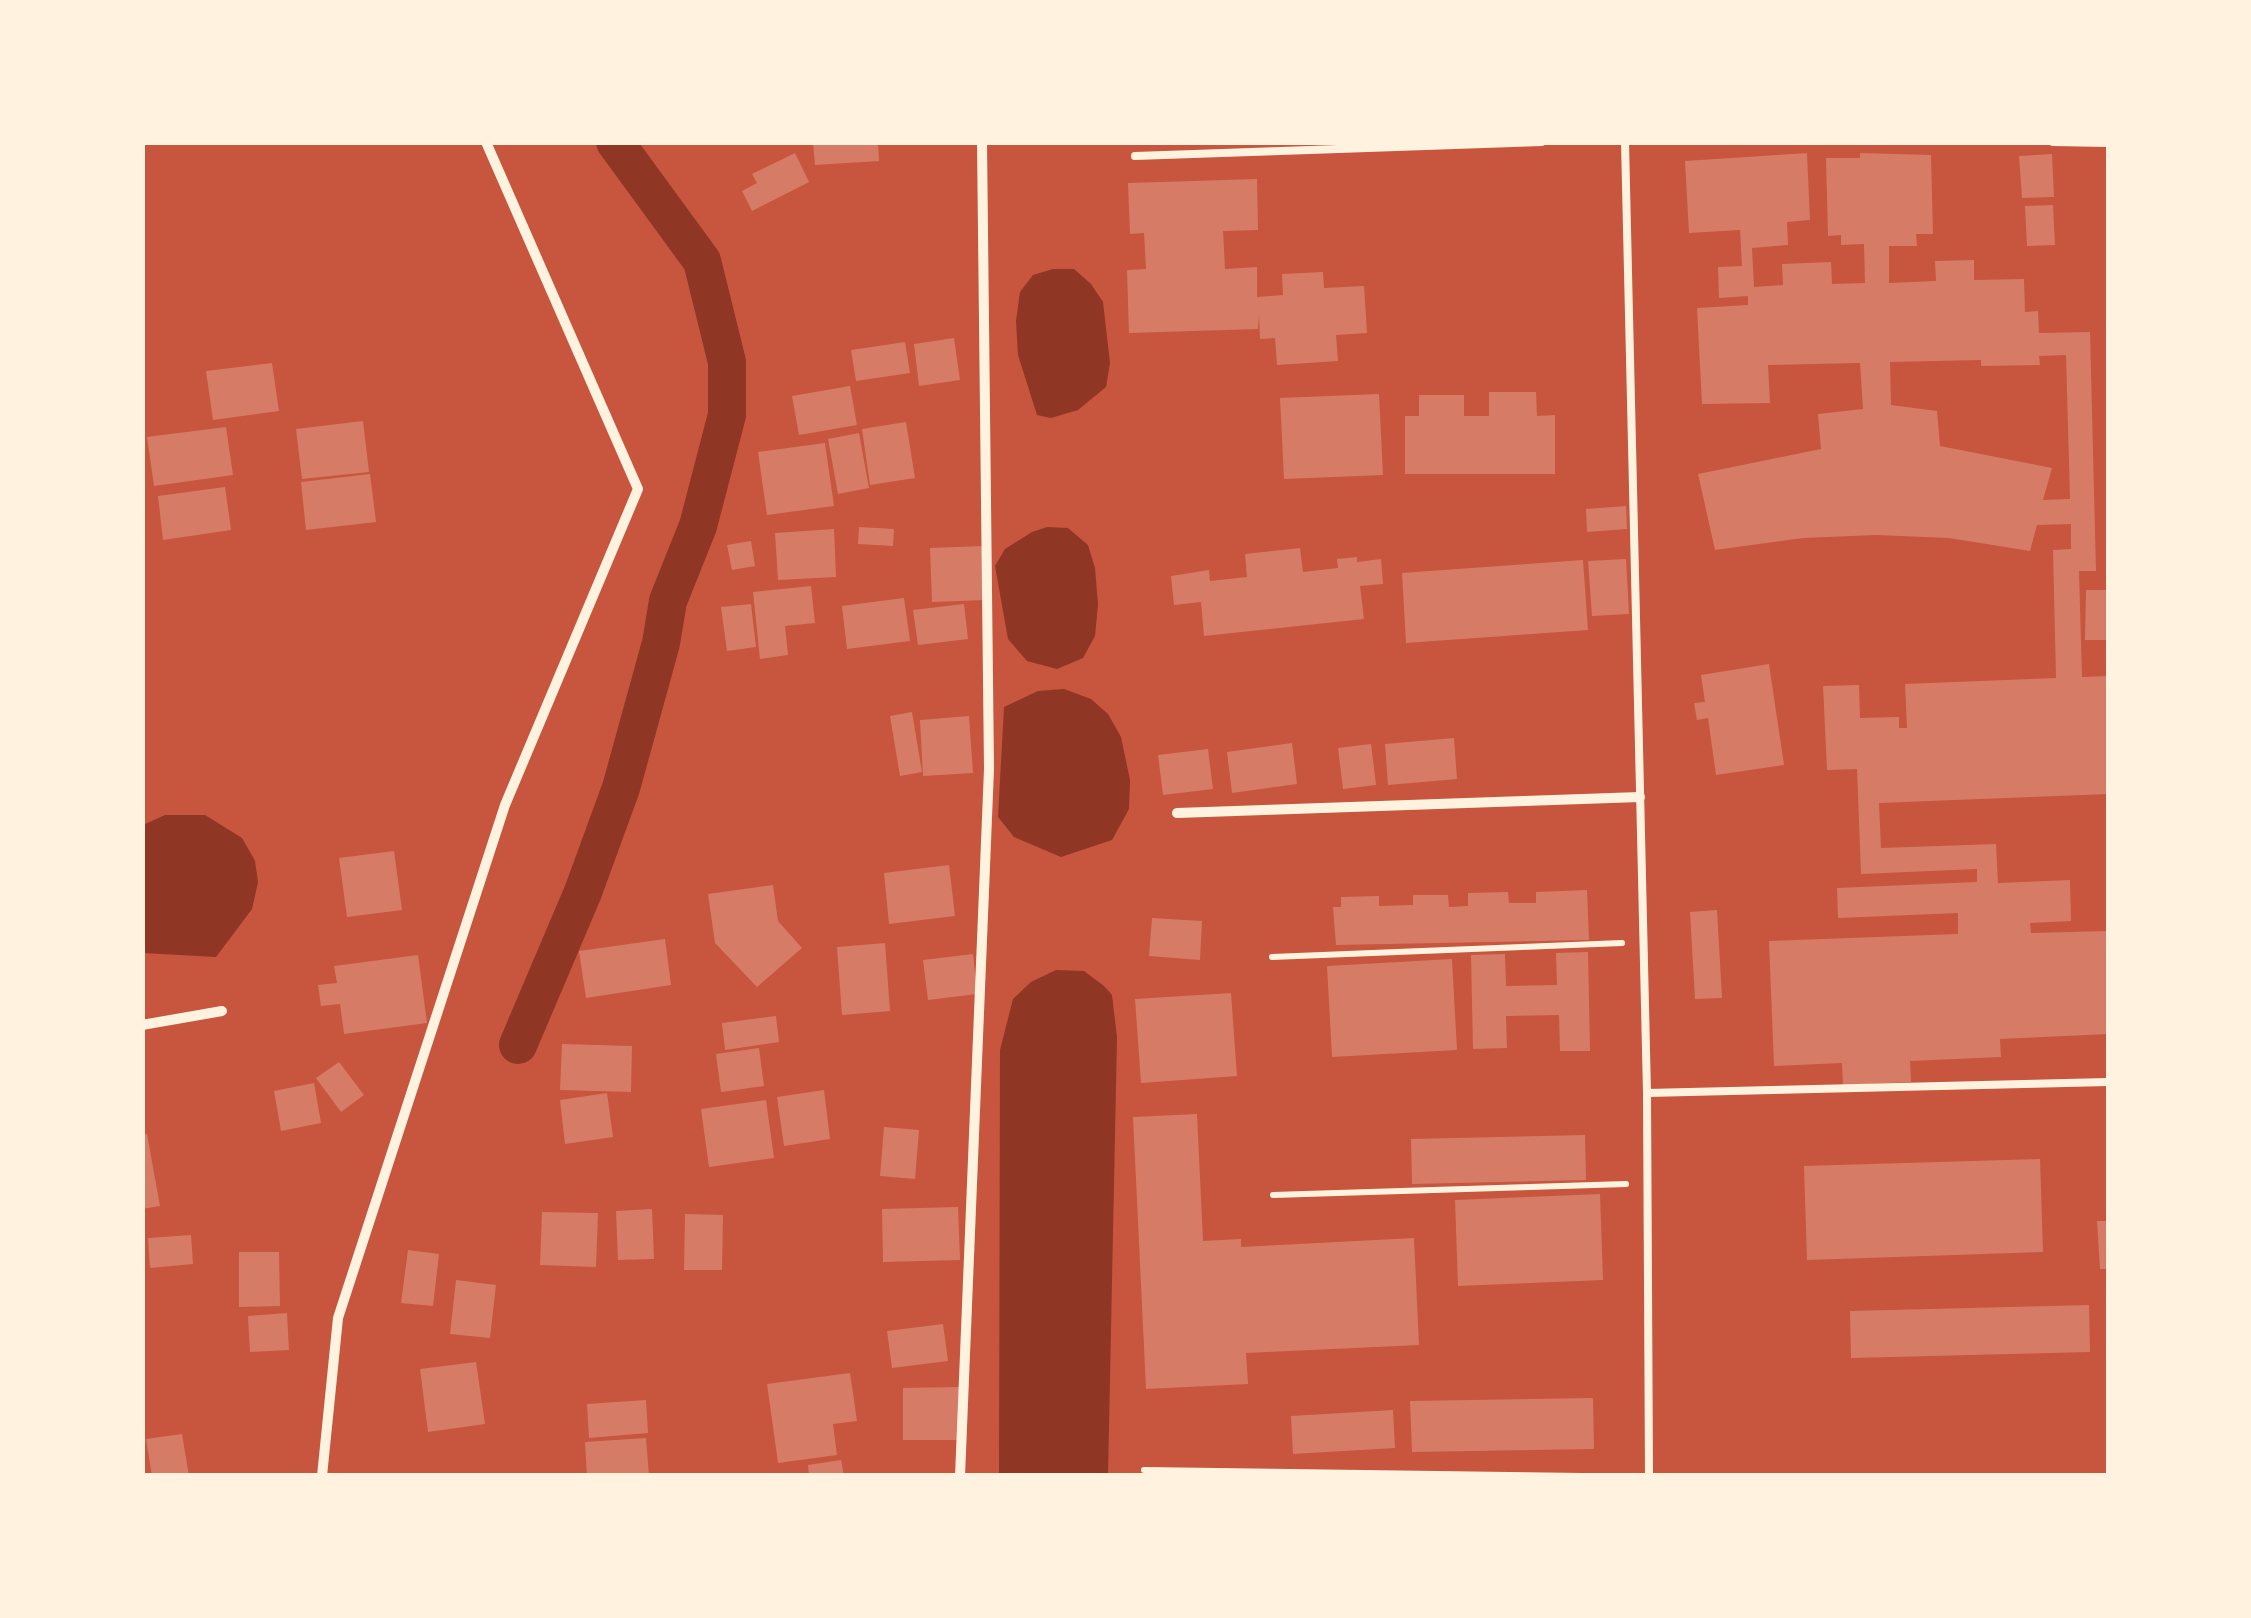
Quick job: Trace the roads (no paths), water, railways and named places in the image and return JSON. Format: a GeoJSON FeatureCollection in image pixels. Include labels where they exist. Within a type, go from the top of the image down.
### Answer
{"type":"FeatureCollection","features":[{"type":"Feature","properties":{"kind":"street"},"geometry":{"type":"LineString","coordinates":[[322,1476],[338,1318],[505,805],[638,489],[486,142]]}},
{"type":"Feature","properties":{"kind":"street"},"geometry":{"type":"LineString","coordinates":[[960,1476],[989,769],[982,142]]}},
{"type":"Feature","properties":{"kind":"street"},"geometry":{"type":"LineString","coordinates":[[1176,813],[1640,797]]}},
{"type":"Feature","properties":{"kind":"street"},"geometry":{"type":"LineString","coordinates":[[142,1025],[222,1011]]}},
{"type":"Feature","properties":{"kind":"lane"},"geometry":{"type":"LineString","coordinates":[[1134,156],[1542,142]]}},
{"type":"Feature","properties":{"kind":"lane"},"geometry":{"type":"LineString","coordinates":[[1625,142],[1648,1094],[1650,1476]]}},
{"type":"Feature","properties":{"kind":"lane"},"geometry":{"type":"LineString","coordinates":[[2053,142],[2108,143]]}},
{"type":"Feature","properties":{"kind":"lane"},"geometry":{"type":"LineString","coordinates":[[1648,1094],[2108,1082]]}},
{"type":"Feature","properties":{"kind":"waterway"},"geometry":{"type":"LineString","coordinates":[[518,1045],[583,892],[621,788],[661,643],[668,601],[698,526],[727,415],[727,362],[702,261],[615,142]]}}]}
